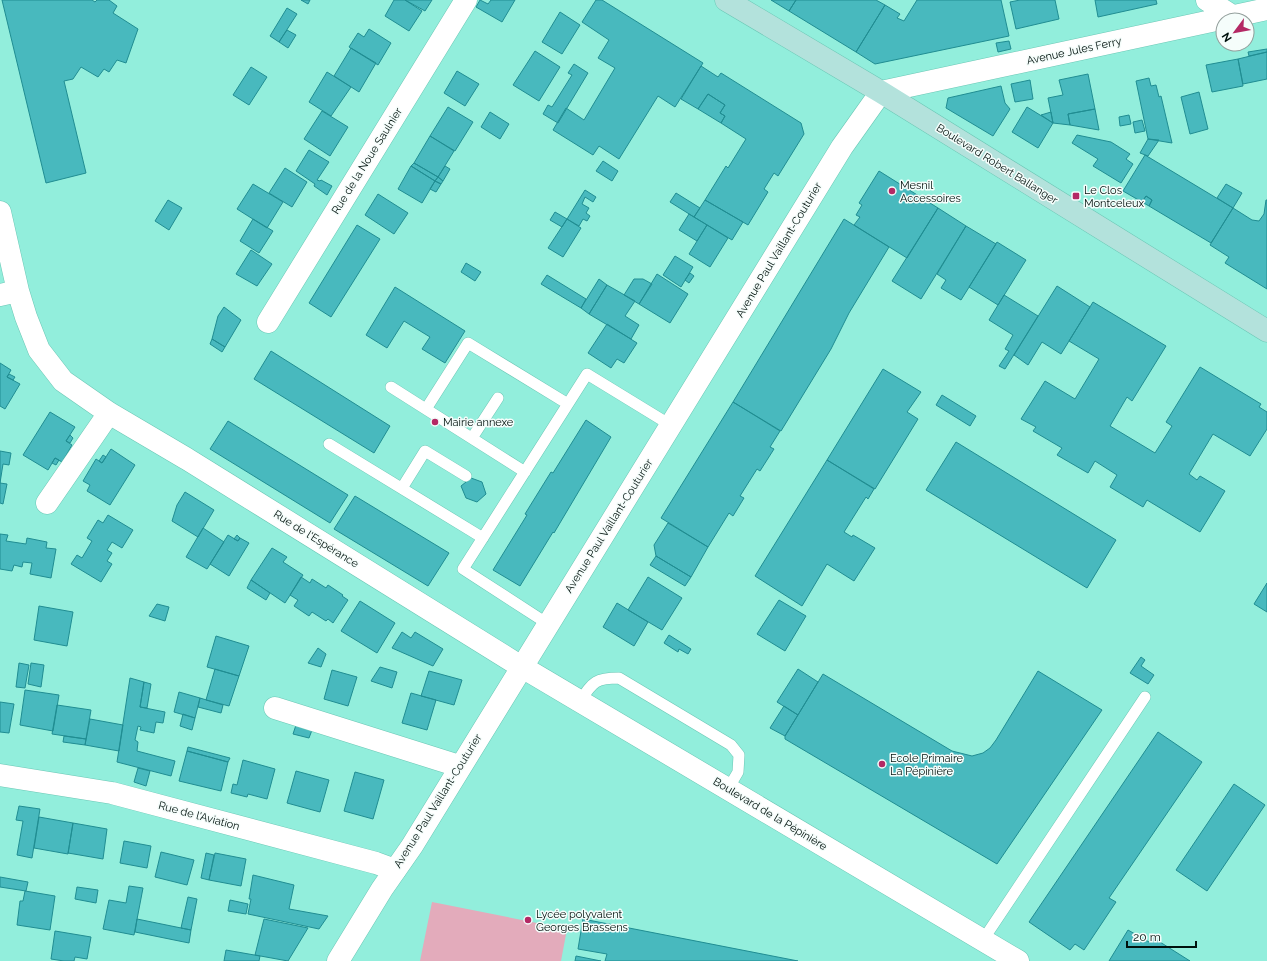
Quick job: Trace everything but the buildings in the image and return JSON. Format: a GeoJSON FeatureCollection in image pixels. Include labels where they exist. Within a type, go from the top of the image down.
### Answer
{"type":"FeatureCollection","features":[{"type":"Feature","properties":{"kind":"main road","name":"Boulevard Robert Ballanger"},"geometry":{"type":"LineString","coordinates":[[726,0],[814,54],[881,92],[1267,331]]}},
{"type":"Feature","properties":{"kind":"street","name":"Rue de la Noue Saulnier"},"geometry":{"type":"LineString","coordinates":[[268,322],[466,0]]}},
{"type":"Feature","properties":{"kind":"street"},"geometry":{"type":"LineString","coordinates":[[1207,0],[1227,12]]}},
{"type":"Feature","properties":{"kind":"street","name":"Avenue Jules Ferry"},"geometry":{"type":"LineString","coordinates":[[1255,12],[1267,10]]}},
{"type":"Feature","properties":{"kind":"street","name":"Avenue Jules Ferry"},"geometry":{"type":"LineString","coordinates":[[881,92],[1215,20]]}},
{"type":"Feature","properties":{"kind":"street","name":"Avenue Paul Vaillant-Couturier"},"geometry":{"type":"LineString","coordinates":[[338,961],[395,870],[412,846],[459,766],[672,426],[842,147],[881,92]]}},
{"type":"Feature","properties":{"kind":"street","name":"Rue de l'Espérance"},"geometry":{"type":"LineString","coordinates":[[0,212],[9,293],[39,350],[63,381],[109,413],[188,459],[521,666]]}},
{"type":"Feature","properties":{"kind":"street"},"geometry":{"type":"LineString","coordinates":[[47,503],[109,413]]}},
{"type":"Feature","properties":{"kind":"street","name":"Boulevard de la Pépinière"},"geometry":{"type":"LineString","coordinates":[[521,666],[1018,961]]}},
{"type":"Feature","properties":{"kind":"street"},"geometry":{"type":"LineString","coordinates":[[275,708],[459,766]]}},
{"type":"Feature","properties":{"kind":"street","name":"Rue de l'Aviation"},"geometry":{"type":"LineString","coordinates":[[0,774],[112,793],[376,863],[395,870]]}},
{"type":"Feature","properties":{"kind":"lane"},"geometry":{"type":"LineString","coordinates":[[426,409],[468,343],[568,404]]}},
{"type":"Feature","properties":{"kind":"lane"},"geometry":{"type":"LineString","coordinates":[[548,624],[463,569],[587,374],[672,426]]}},
{"type":"Feature","properties":{"kind":"lane"},"geometry":{"type":"LineString","coordinates":[[391,386],[525,472]]}},
{"type":"Feature","properties":{"kind":"lane"},"geometry":{"type":"LineString","coordinates":[[472,438],[498,398]]}},
{"type":"Feature","properties":{"kind":"lane"},"geometry":{"type":"LineString","coordinates":[[329,444],[483,538]]}},
{"type":"Feature","properties":{"kind":"lane"},"geometry":{"type":"LineString","coordinates":[[402,488],[425,451],[466,476]]}},
{"type":"Feature","properties":{"kind":"lane"},"geometry":{"type":"LineString","coordinates":[[580,702],[592,683],[604,678],[619,678],[731,745],[739,755],[738,772],[728,789]]}},
{"type":"Feature","properties":{"kind":"lane"},"geometry":{"type":"LineString","coordinates":[[983,940],[1145,697]]}},
{"type":"Feature","properties":{"kind":"shaded area"},"geometry":{"type":"Polygon","coordinates":[[[432,902],[567,929],[561,961],[420,961],[432,902]]]}},
{"type":"Feature","properties":{"kind":"place","name":"Mesnil Accessoires"},"geometry":{"type":"Point","coordinates":[892,191]}},
{"type":"Feature","properties":{"kind":"place","name":"Le Clos Montceleux"},"geometry":{"type":"Point","coordinates":[1076,196]}},
{"type":"Feature","properties":{"kind":"place","name":"Mairie annexe"},"geometry":{"type":"Point","coordinates":[435,422]}},
{"type":"Feature","properties":{"kind":"place","name":"Ecole Primaire La Pépinière"},"geometry":{"type":"Point","coordinates":[882,764]}},
{"type":"Feature","properties":{"kind":"place","name":"Lycée polyvalent Georges Brassens"},"geometry":{"type":"Point","coordinates":[528,920]}}]}
